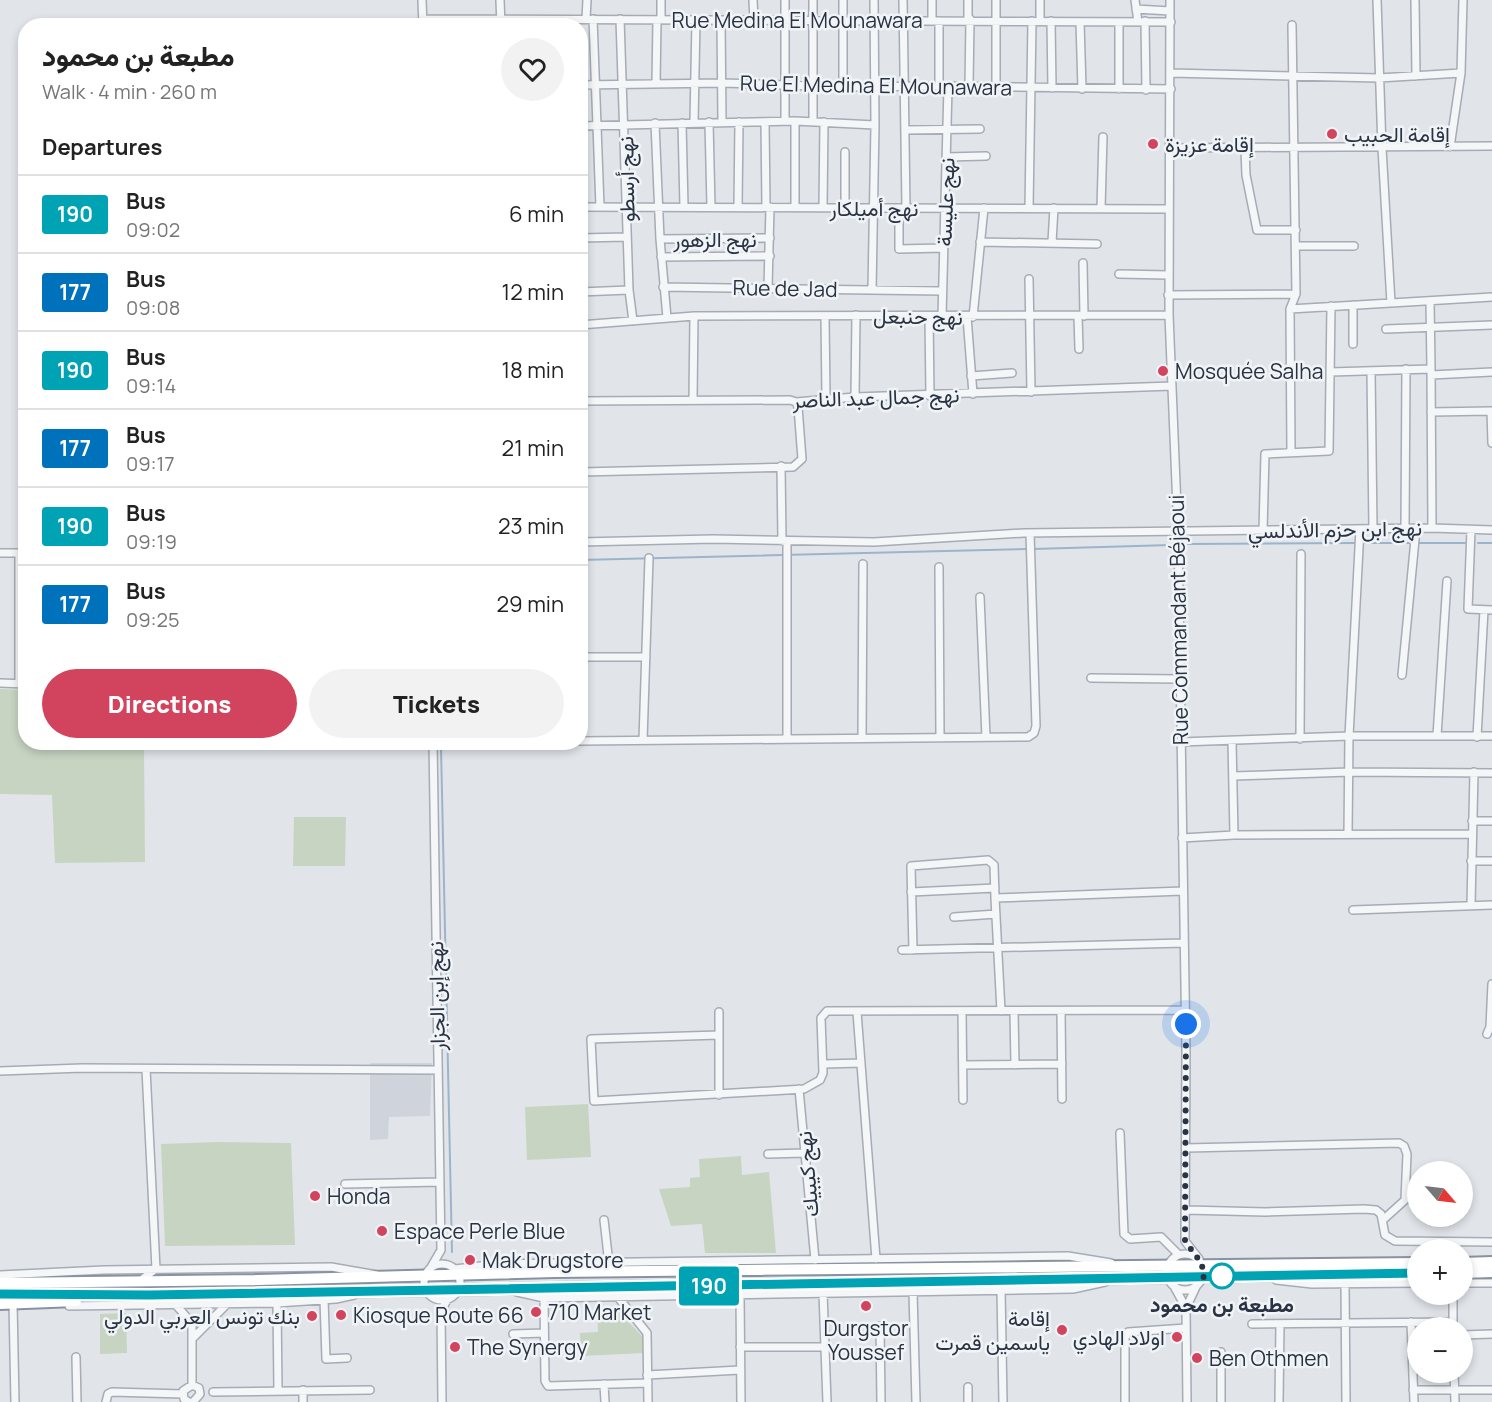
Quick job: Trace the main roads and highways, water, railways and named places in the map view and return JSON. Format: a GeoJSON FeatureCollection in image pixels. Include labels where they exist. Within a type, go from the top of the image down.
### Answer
{"type":"FeatureCollection","features":[{"type":"Feature","properties":{"kind":"highway"},"geometry":{"type":"LineString","coordinates":[[0,1282],[382,1277],[454,1270],[1119,1266],[1172,1259],[1200,1262],[1407,1263]]}},
{"type":"Feature","properties":{"kind":"highway"},"geometry":{"type":"LineString","coordinates":[[1473,1263],[1492,1262]]}},
{"type":"Feature","properties":{"kind":"highway"},"geometry":{"type":"LineString","coordinates":[[1473,1273],[1492,1272]]}},
{"type":"Feature","properties":{"kind":"highway"},"geometry":{"type":"LineString","coordinates":[[0,1294],[139,1295],[497,1287],[1407,1273]]}},
{"type":"Feature","properties":{"kind":"highway"},"geometry":{"type":"LineString","coordinates":[[0,1304],[103,1301],[139,1295]]}},
{"type":"Feature","properties":{"kind":"waterway"},"geometry":{"type":"LineString","coordinates":[[1188,544],[1356,543]]}},
{"type":"Feature","properties":{"kind":"waterway"},"geometry":{"type":"LineString","coordinates":[[1362,543],[1465,543]]}},
{"type":"Feature","properties":{"kind":"waterway"},"geometry":{"type":"LineString","coordinates":[[1478,543],[1492,543]]}},
{"type":"Feature","properties":{"kind":"waterway"},"geometry":{"type":"LineString","coordinates":[[1033,549],[1171,545]]}},
{"type":"Feature","properties":{"kind":"waterway"},"geometry":{"type":"LineString","coordinates":[[588,560],[1028,549]]}},
{"type":"Feature","properties":{"kind":"waterway"},"geometry":{"type":"LineString","coordinates":[[441,750],[452,1252]]}},
{"type":"Feature","properties":{"kind":"place","name":"إقامة الحبيب"},"geometry":{"type":"Point","coordinates":[1332,134]}},
{"type":"Feature","properties":{"kind":"place","name":"إقامة عزيزة"},"geometry":{"type":"Point","coordinates":[1153,144]}},
{"type":"Feature","properties":{"kind":"place","name":"Mosquée Salha"},"geometry":{"type":"Point","coordinates":[1163,371]}},
{"type":"Feature","properties":{"kind":"place","name":"Honda"},"geometry":{"type":"Point","coordinates":[315,1196]}},
{"type":"Feature","properties":{"kind":"place","name":"Espace Perle Blue"},"geometry":{"type":"Point","coordinates":[382,1231]}},
{"type":"Feature","properties":{"kind":"place","name":"Mak Drugstore"},"geometry":{"type":"Point","coordinates":[470,1260]}},
{"type":"Feature","properties":{"kind":"place","name":"مطبعة بن محمود"},"geometry":{"type":"Point","coordinates":[1222,1276]}},
{"type":"Feature","properties":{"kind":"place","name":"Durgstor Youssef"},"geometry":{"type":"Point","coordinates":[866,1306]}},
{"type":"Feature","properties":{"kind":"place","name":"710 Market"},"geometry":{"type":"Point","coordinates":[536,1312]}},
{"type":"Feature","properties":{"kind":"place","name":"Kiosque Route 66"},"geometry":{"type":"Point","coordinates":[341,1315]}},
{"type":"Feature","properties":{"kind":"place","name":"بنك تونس العربي الدولي"},"geometry":{"type":"Point","coordinates":[312,1316]}},
{"type":"Feature","properties":{"kind":"place","name":"إقامة ياسمين قمرت"},"geometry":{"type":"Point","coordinates":[1062,1330]}},
{"type":"Feature","properties":{"kind":"place","name":"اولاد الهادي"},"geometry":{"type":"Point","coordinates":[1177,1337]}},
{"type":"Feature","properties":{"kind":"place","name":"The Synergy"},"geometry":{"type":"Point","coordinates":[455,1347]}},
{"type":"Feature","properties":{"kind":"place","name":"Ben Othmen"},"geometry":{"type":"Point","coordinates":[1197,1358]}}]}
